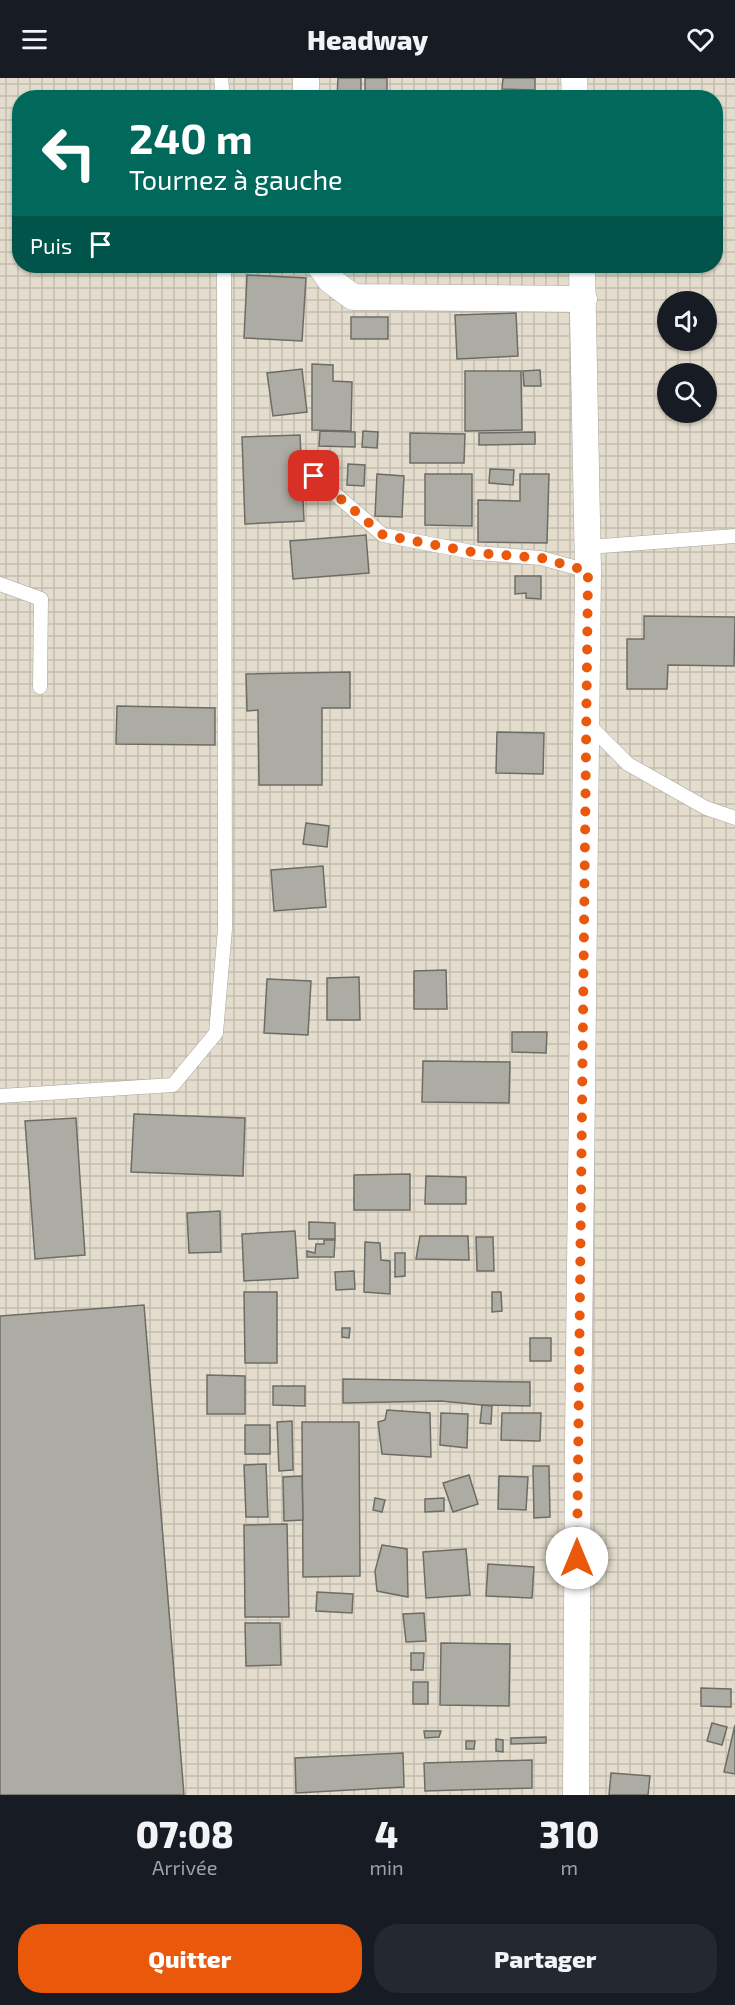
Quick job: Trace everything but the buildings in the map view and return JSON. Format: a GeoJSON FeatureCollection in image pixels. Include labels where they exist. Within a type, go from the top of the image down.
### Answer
{"type":"FeatureCollection","features":[{"type":"Feature","properties":{"kind":"street"},"geometry":{"type":"LineString","coordinates":[[325,273],[330,280],[353,297],[584,299]]}},
{"type":"Feature","properties":{"kind":"street"},"geometry":{"type":"LineString","coordinates":[[576,1795],[588,559],[582,273]]}},
{"type":"Feature","properties":{"kind":"lane"},"geometry":{"type":"LineString","coordinates":[[0,1096],[173,1085],[216,1033],[225,929],[224,273]]}},
{"type":"Feature","properties":{"kind":"lane"},"geometry":{"type":"LineString","coordinates":[[314,476],[383,535],[477,553],[588,559],[735,536]]}},
{"type":"Feature","properties":{"kind":"lane"},"geometry":{"type":"LineString","coordinates":[[0,584],[41,599],[40,687]]}},
{"type":"Feature","properties":{"kind":"lane"},"geometry":{"type":"LineString","coordinates":[[586,722],[628,764],[706,808],[735,818]]}},
{"type":"Feature","properties":{"kind":"shaded area"},"geometry":{"type":"Polygon","coordinates":[[[0,78],[735,78],[735,1795],[0,1795],[0,78]]]}},
{"type":"Feature","properties":{"kind":"route"},"geometry":{"type":"LineString","coordinates":[[314,476],[383,535],[477,553],[541,558],[588,571],[577,1558]]}}]}
